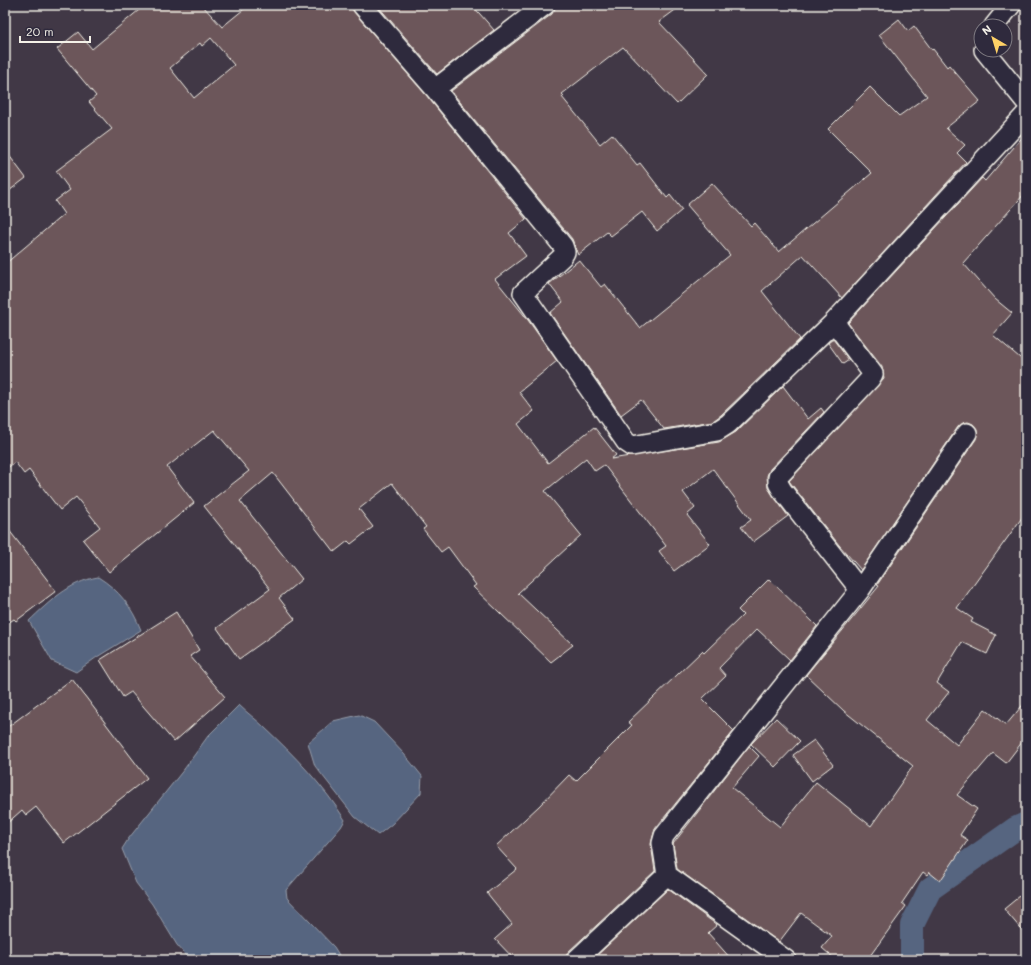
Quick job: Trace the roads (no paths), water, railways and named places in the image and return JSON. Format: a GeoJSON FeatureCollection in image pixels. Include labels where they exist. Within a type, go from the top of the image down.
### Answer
{"type":"FeatureCollection","features":[{"type":"Feature","properties":{"kind":"street"},"geometry":{"type":"LineString","coordinates":[[362,5],[435,90],[564,246],[565,252],[562,257],[523,293],[626,442],[632,446],[717,431],[728,424],[834,322],[1026,114]]}},
{"type":"Feature","properties":{"kind":"street"},"geometry":{"type":"LineString","coordinates":[[435,90],[545,5]]}},
{"type":"Feature","properties":{"kind":"street"},"geometry":{"type":"LineString","coordinates":[[1000,18],[1011,5]]}},
{"type":"Feature","properties":{"kind":"street"},"geometry":{"type":"LineString","coordinates":[[990,58],[1026,102]]}},
{"type":"Feature","properties":{"kind":"street"},"geometry":{"type":"LineString","coordinates":[[834,322],[872,374],[870,379],[778,477],[778,483],[860,590]]}},
{"type":"Feature","properties":{"kind":"street"},"geometry":{"type":"LineString","coordinates":[[786,960],[667,875],[662,843],[664,836],[860,590],[968,433]]}},
{"type":"Feature","properties":{"kind":"street"},"geometry":{"type":"LineString","coordinates":[[576,960],[667,875]]}},
{"type":"Feature","properties":{"kind":"water"},"geometry":{"type":"Polygon","coordinates":[[[98,577],[106,582],[124,600],[141,630],[97,657],[76,672],[52,661],[29,621],[52,600],[69,588],[78,583],[98,577]]]}},
{"type":"Feature","properties":{"kind":"water"},"geometry":{"type":"Polygon","coordinates":[[[239,705],[261,724],[308,771],[328,795],[345,820],[341,827],[286,890],[287,898],[334,947],[339,955],[337,960],[190,960],[177,945],[152,904],[136,883],[122,849],[208,736],[239,705]]]}},
{"type":"Feature","properties":{"kind":"water"},"geometry":{"type":"Polygon","coordinates":[[[359,715],[374,722],[422,776],[421,793],[392,824],[378,835],[355,817],[315,766],[308,743],[333,721],[359,715]]]}},
{"type":"Feature","properties":{"kind":"waterway"},"geometry":{"type":"LineString","coordinates":[[912,960],[912,925],[930,889],[1015,829],[1026,824]]}}]}
